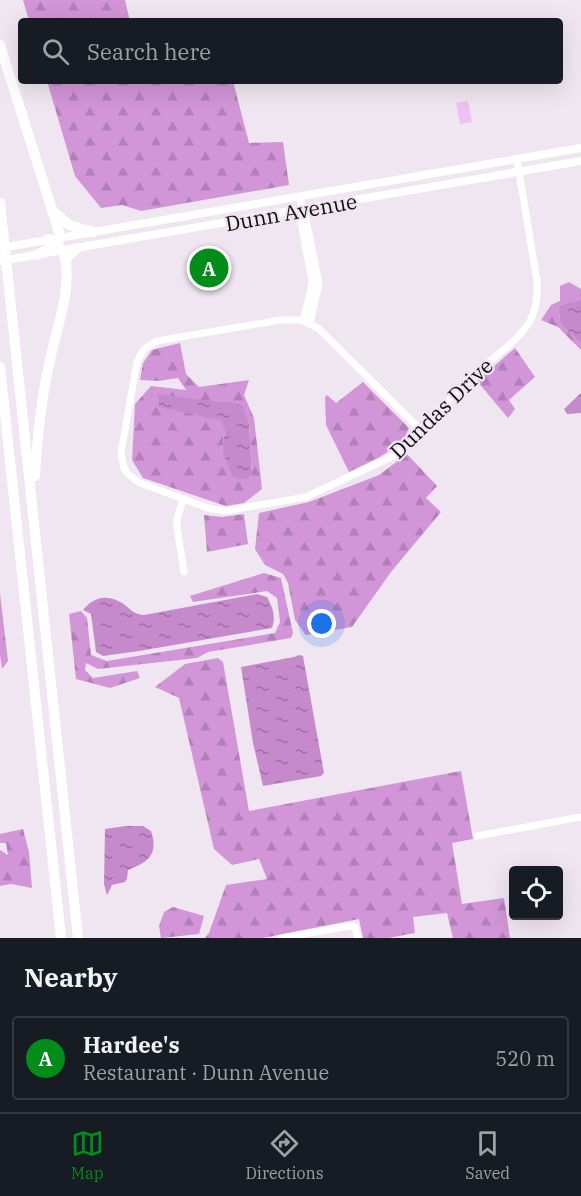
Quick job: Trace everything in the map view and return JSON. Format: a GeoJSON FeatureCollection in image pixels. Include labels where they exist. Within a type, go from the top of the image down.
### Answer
{"type":"FeatureCollection","features":[{"type":"Feature","properties":{"kind":"highway"},"geometry":{"type":"LineString","coordinates":[[0,45],[58,225],[66,288],[48,368],[36,457],[33,503]]}},
{"type":"Feature","properties":{"kind":"highway"},"geometry":{"type":"LineString","coordinates":[[0,203],[78,938]]}},
{"type":"Feature","properties":{"kind":"highway"},"geometry":{"type":"LineString","coordinates":[[52,209],[69,225],[93,232]]}},
{"type":"Feature","properties":{"kind":"highway"},"geometry":{"type":"LineString","coordinates":[[59,246],[69,255],[78,248]]}},
{"type":"Feature","properties":{"kind":"highway"},"geometry":{"type":"LineString","coordinates":[[37,255],[59,246]]}},
{"type":"Feature","properties":{"kind":"highway"},"geometry":{"type":"LineString","coordinates":[[0,367],[61,938]]}},
{"type":"Feature","properties":{"kind":"highway"},"geometry":{"type":"LineString","coordinates":[[0,444],[13,502]]}},
{"type":"Feature","properties":{"kind":"main road","name":"Dunn Avenue"},"geometry":{"type":"LineString","coordinates":[[0,248],[59,246],[93,232],[581,148]]}},
{"type":"Feature","properties":{"kind":"main road","name":"Dunn Avenue"},"geometry":{"type":"LineString","coordinates":[[78,248],[581,161]]}},
{"type":"Feature","properties":{"kind":"main road"},"geometry":{"type":"LineString","coordinates":[[0,261],[37,255]]}},
{"type":"Feature","properties":{"kind":"street","name":"Dundas Drive"},"geometry":{"type":"LineString","coordinates":[[306,322],[277,320],[151,344],[139,355],[133,375],[121,453],[124,468],[135,480],[183,500],[225,511],[300,498],[387,460],[403,448],[476,373],[519,335],[535,312],[538,298],[537,281],[517,159]]}},
{"type":"Feature","properties":{"kind":"street"},"geometry":{"type":"LineString","coordinates":[[300,197],[320,284],[306,322],[318,328],[337,345],[420,429]]}},
{"type":"Feature","properties":{"kind":"street"},"geometry":{"type":"LineString","coordinates":[[166,220],[168,232]]}},
{"type":"Feature","properties":{"kind":"street"},"geometry":{"type":"LineString","coordinates":[[183,500],[177,527],[184,572]]}},
{"type":"Feature","properties":{"kind":"street"},"geometry":{"type":"LineString","coordinates":[[477,836],[581,817]]}},
{"type":"Feature","properties":{"kind":"street"},"geometry":{"type":"LineString","coordinates":[[281,938],[350,926],[355,927],[358,938]]}},
{"type":"Feature","properties":{"kind":"shaded area"},"geometry":{"type":"Polygon","coordinates":[[[468,101],[472,122],[460,124],[456,103],[468,101]]]}},
{"type":"Feature","properties":{"kind":"green space"},"geometry":{"type":"Polygon","coordinates":[[[23,0],[125,0],[129,18],[28,18],[23,0]]]}},
{"type":"Feature","properties":{"kind":"green space"},"geometry":{"type":"Polygon","coordinates":[[[48,84],[234,84],[249,143],[283,142],[289,185],[141,211],[122,205],[101,208],[75,176],[48,84]]]}},
{"type":"Feature","properties":{"kind":"green space"},"geometry":{"type":"Polygon","coordinates":[[[569,282],[581,289],[581,299],[558,306],[561,325],[581,343],[581,350],[558,327],[541,320],[551,305],[560,301],[560,286],[569,282]]]}},
{"type":"Feature","properties":{"kind":"green space"},"geometry":{"type":"Polygon","coordinates":[[[180,343],[186,374],[199,387],[249,380],[244,395],[254,418],[262,489],[244,503],[226,506],[143,478],[132,460],[135,404],[151,386],[186,390],[178,378],[159,381],[140,380],[143,363],[152,350],[180,343]],[[217,402],[220,420],[225,430],[222,451],[232,475],[245,480],[252,475],[249,424],[232,402],[217,402]]]}},
{"type":"Feature","properties":{"kind":"green space"},"geometry":{"type":"Polygon","coordinates":[[[515,348],[535,377],[509,400],[515,409],[508,418],[477,381],[515,348]]]}},
{"type":"Feature","properties":{"kind":"green space"},"geometry":{"type":"Polygon","coordinates":[[[363,382],[409,428],[402,443],[349,472],[326,425],[325,397],[327,395],[336,403],[363,382]]]}},
{"type":"Feature","properties":{"kind":"green space"},"geometry":{"type":"Polygon","coordinates":[[[407,454],[437,486],[426,498],[441,512],[391,572],[352,627],[306,635],[295,620],[288,583],[283,574],[265,565],[255,549],[259,513],[309,502],[379,475],[407,454]]]}},
{"type":"Feature","properties":{"kind":"green space"},"geometry":{"type":"Polygon","coordinates":[[[244,514],[248,544],[207,552],[204,515],[222,517],[244,514]]]}},
{"type":"Feature","properties":{"kind":"green space"},"geometry":{"type":"Polygon","coordinates":[[[264,573],[281,578],[293,633],[291,638],[208,652],[197,658],[98,669],[86,663],[85,670],[93,678],[137,671],[140,678],[110,688],[76,679],[69,614],[81,611],[87,618],[91,655],[107,661],[275,633],[280,622],[277,598],[267,591],[193,602],[190,596],[264,573]]]}},
{"type":"Feature","properties":{"kind":"green space"},"geometry":{"type":"Polygon","coordinates":[[[0,593],[8,661],[2,669],[0,655],[0,593]]]}},
{"type":"Feature","properties":{"kind":"green space"},"geometry":{"type":"Polygon","coordinates":[[[218,658],[223,662],[249,811],[461,771],[473,839],[452,843],[462,904],[504,898],[510,938],[453,938],[447,913],[413,917],[415,933],[388,938],[363,938],[359,919],[263,938],[205,938],[209,933],[226,885],[267,879],[259,859],[232,865],[214,849],[179,698],[155,687],[185,664],[218,658]]]}},
{"type":"Feature","properties":{"kind":"green space"},"geometry":{"type":"Polygon","coordinates":[[[23,829],[29,852],[32,888],[11,884],[0,886],[0,850],[8,855],[6,843],[0,843],[0,834],[23,829]]]}},
{"type":"Feature","properties":{"kind":"green space"},"geometry":{"type":"Polygon","coordinates":[[[173,907],[204,916],[199,934],[161,938],[159,926],[164,912],[173,907]]]}},
{"type":"Feature","properties":{"kind":"water"},"geometry":{"type":"Polygon","coordinates":[[[581,299],[581,343],[561,325],[558,306],[581,299]]]}},
{"type":"Feature","properties":{"kind":"water"},"geometry":{"type":"Polygon","coordinates":[[[581,393],[581,413],[567,414],[564,409],[581,393]]]}},
{"type":"Feature","properties":{"kind":"water"},"geometry":{"type":"Polygon","coordinates":[[[158,394],[232,402],[243,406],[249,424],[252,475],[245,480],[232,476],[222,451],[225,431],[220,420],[159,407],[158,394]]]}},
{"type":"Feature","properties":{"kind":"water"},"geometry":{"type":"Polygon","coordinates":[[[257,594],[267,597],[271,605],[274,616],[272,628],[103,656],[96,652],[91,614],[83,610],[94,600],[108,598],[144,615],[257,594]]]}},
{"type":"Feature","properties":{"kind":"water"},"geometry":{"type":"Polygon","coordinates":[[[303,656],[324,773],[321,776],[263,786],[253,743],[241,667],[303,656]]]}},
{"type":"Feature","properties":{"kind":"water"},"geometry":{"type":"Polygon","coordinates":[[[143,826],[151,831],[153,852],[141,864],[128,870],[125,882],[112,885],[107,895],[104,884],[105,829],[143,826]]]}},
{"type":"Feature","properties":{"kind":"place","name":"Hardee's"},"geometry":{"type":"Point","coordinates":[209,268]}}]}
